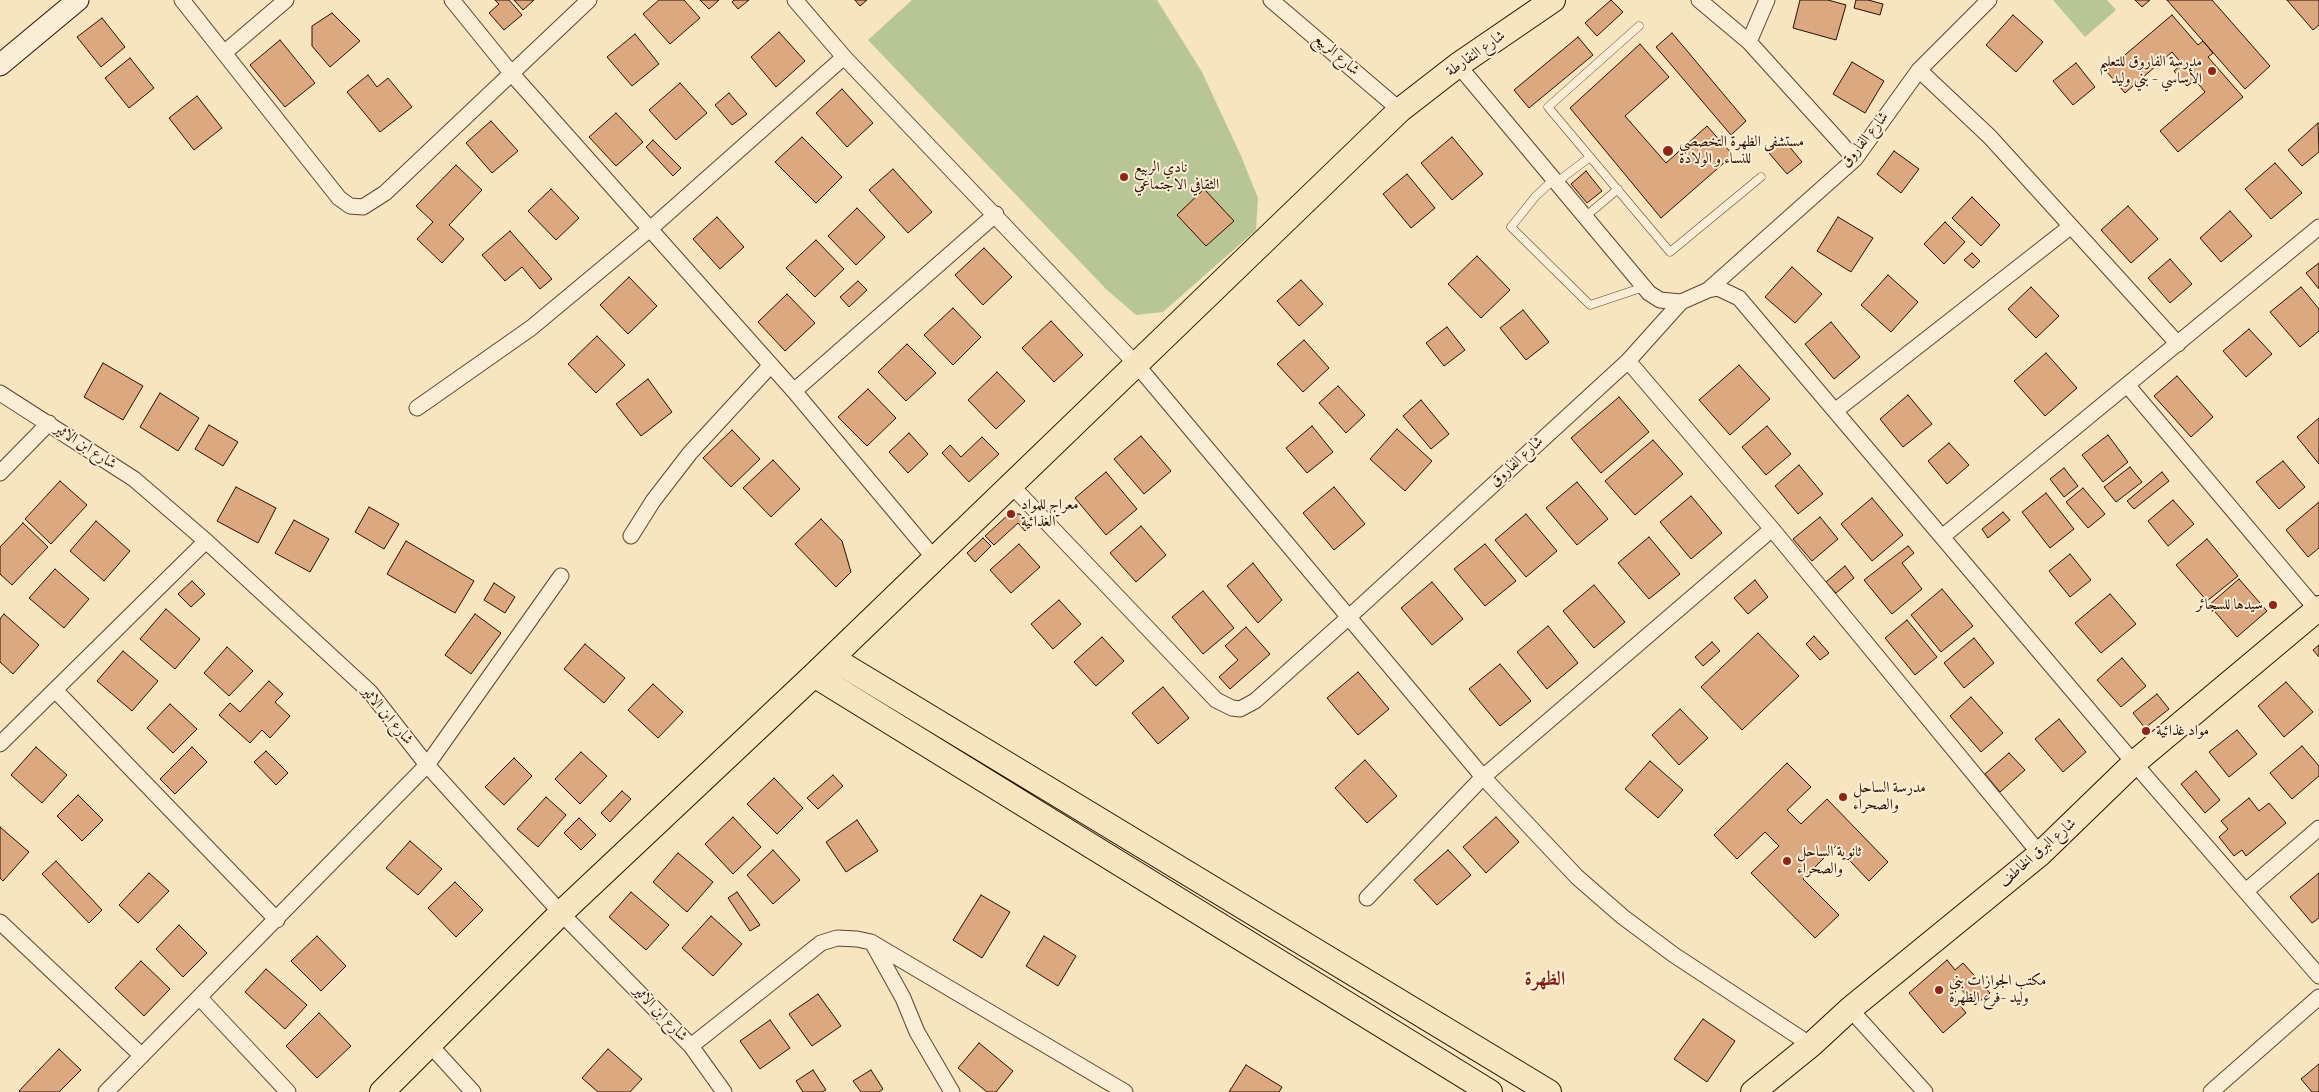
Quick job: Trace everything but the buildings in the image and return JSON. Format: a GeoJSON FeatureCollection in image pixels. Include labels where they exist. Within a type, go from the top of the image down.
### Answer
{"type":"FeatureCollection","features":[{"type":"Feature","properties":{"kind":"main road"},"geometry":{"type":"LineString","coordinates":[[0,65],[78,0]]}},
{"type":"Feature","properties":{"kind":"main road","name":"شارع النقارطة"},"geometry":{"type":"LineString","coordinates":[[382,1092],[561,913],[832,658],[1400,110],[1458,65],[1553,0]]}},
{"type":"Feature","properties":{"kind":"main road","name":"شارع البرق الخاطف"},"geometry":{"type":"LineString","coordinates":[[1753,1092],[1811,1045],[1850,1009],[2040,854],[2134,763],[2318,609]]}},
{"type":"Feature","properties":{"kind":"main road"},"geometry":{"type":"LineString","coordinates":[[832,658],[1549,1092]]}},
{"type":"Feature","properties":{"kind":"main road"},"geometry":{"type":"LineString","coordinates":[[814,675],[1490,1092]]}},
{"type":"Feature","properties":{"kind":"street"},"geometry":{"type":"LineString","coordinates":[[182,0],[340,198],[350,206],[363,207],[385,193],[589,0]]}},
{"type":"Feature","properties":{"kind":"street"},"geometry":{"type":"LineString","coordinates":[[224,53],[286,0]]}},
{"type":"Feature","properties":{"kind":"street"},"geometry":{"type":"LineString","coordinates":[[452,0],[512,74],[794,391],[934,558]]}},
{"type":"Feature","properties":{"kind":"street"},"geometry":{"type":"LineString","coordinates":[[795,0],[844,57],[996,214],[1136,364],[1483,777],[1577,877],[1622,917],[1811,1045]]}},
{"type":"Feature","properties":{"kind":"street","name":"شارع الربيع"},"geometry":{"type":"LineString","coordinates":[[1271,0],[1400,110]]}},
{"type":"Feature","properties":{"kind":"street"},"geometry":{"type":"LineString","coordinates":[[1699,0],[1749,42],[1855,159]]}},
{"type":"Feature","properties":{"kind":"street"},"geometry":{"type":"LineString","coordinates":[[1749,42],[1767,0]]}},
{"type":"Feature","properties":{"kind":"street","name":"شارع الفاروق"},"geometry":{"type":"LineString","coordinates":[[1011,485],[1216,700],[1232,708],[1240,709],[1255,701],[1349,617],[1628,361],[1681,302],[1708,290],[1855,159],[1919,70],[1990,0]]}},
{"type":"Feature","properties":{"kind":"street"},"geometry":{"type":"LineString","coordinates":[[417,408],[531,328],[650,229],[844,57]]}},
{"type":"Feature","properties":{"kind":"street"},"geometry":{"type":"LineString","coordinates":[[1458,65],[1644,287],[1660,300],[1681,302]]}},
{"type":"Feature","properties":{"kind":"street"},"geometry":{"type":"LineString","coordinates":[[1919,70],[1990,136],[2070,227],[2178,344]]}},
{"type":"Feature","properties":{"kind":"street"},"geometry":{"type":"LineString","coordinates":[[794,391],[996,214]]}},
{"type":"Feature","properties":{"kind":"street"},"geometry":{"type":"LineString","coordinates":[[1834,411],[2070,227]]}},
{"type":"Feature","properties":{"kind":"street"},"geometry":{"type":"LineString","coordinates":[[1942,537],[2128,386],[2319,227]]}},
{"type":"Feature","properties":{"kind":"street"},"geometry":{"type":"LineString","coordinates":[[1708,290],[1718,288],[1739,298],[2134,763],[2319,976]]}},
{"type":"Feature","properties":{"kind":"street"},"geometry":{"type":"LineString","coordinates":[[1628,361],[1772,529],[2040,854]]}},
{"type":"Feature","properties":{"kind":"street"},"geometry":{"type":"LineString","coordinates":[[631,536],[653,501],[690,453],[771,365]]}},
{"type":"Feature","properties":{"kind":"street"},"geometry":{"type":"LineString","coordinates":[[2128,386],[2318,609]]}},
{"type":"Feature","properties":{"kind":"street","name":"شارع ابن الاثير"},"geometry":{"type":"LineString","coordinates":[[0,393],[50,423],[134,479],[206,541],[370,692],[427,765],[561,913],[691,1046],[724,1092]]}},
{"type":"Feature","properties":{"kind":"street"},"geometry":{"type":"LineString","coordinates":[[0,473],[50,423]]}},
{"type":"Feature","properties":{"kind":"street"},"geometry":{"type":"LineString","coordinates":[[1367,898],[1483,777],[1772,529]]}},
{"type":"Feature","properties":{"kind":"street"},"geometry":{"type":"LineString","coordinates":[[0,744],[206,541]]}},
{"type":"Feature","properties":{"kind":"street"},"geometry":{"type":"LineString","coordinates":[[106,1092],[277,920],[427,765],[561,576]]}},
{"type":"Feature","properties":{"kind":"street"},"geometry":{"type":"LineString","coordinates":[[55,690],[277,920]]}},
{"type":"Feature","properties":{"kind":"street"},"geometry":{"type":"LineString","coordinates":[[2246,891],[2319,828]]}},
{"type":"Feature","properties":{"kind":"street"},"geometry":{"type":"LineString","coordinates":[[0,922],[141,1055]]}},
{"type":"Feature","properties":{"kind":"street"},"geometry":{"type":"LineString","coordinates":[[691,1046],[821,943],[836,938],[871,942],[1125,1092]]}},
{"type":"Feature","properties":{"kind":"street"},"geometry":{"type":"LineString","coordinates":[[871,942],[903,998],[917,1032],[952,1092]]}},
{"type":"Feature","properties":{"kind":"street"},"geometry":{"type":"LineString","coordinates":[[199,997],[288,1092]]}},
{"type":"Feature","properties":{"kind":"street"},"geometry":{"type":"LineString","coordinates":[[2211,1092],[2319,998]]}},
{"type":"Feature","properties":{"kind":"street"},"geometry":{"type":"LineString","coordinates":[[1850,1009],[1925,1092]]}},
{"type":"Feature","properties":{"kind":"street"},"geometry":{"type":"LineString","coordinates":[[430,1046],[473,1092]]}},
{"type":"Feature","properties":{"kind":"lane"},"geometry":{"type":"LineString","coordinates":[[1639,26],[1548,106],[1670,252],[1761,177]]}},
{"type":"Feature","properties":{"kind":"lane"},"geometry":{"type":"LineString","coordinates":[[1590,156],[1535,197],[1511,227],[1590,305],[1644,287]]}},
{"type":"Feature","properties":{"kind":"lane"},"geometry":{"type":"LineString","coordinates":[[1585,217],[1618,189]]}},
{"type":"Feature","properties":{"kind":"green space","name":"نادي الربيع الثقافي الاجتماعي"},"geometry":{"type":"Polygon","coordinates":[[[912,0],[1157,0],[1202,72],[1241,156],[1258,198],[1256,230],[1163,312],[1136,315],[1107,290],[868,40],[912,0]]]}},
{"type":"Feature","properties":{"kind":"green space"},"geometry":{"type":"Polygon","coordinates":[[[2053,0],[2107,0],[2116,10],[2085,37],[2053,0]]]}},
{"type":"Feature","properties":{"kind":"place","name":"مدرسة الفاروق للتعليم الأساسي - بني وليد"},"geometry":{"type":"Point","coordinates":[2212,71]}},
{"type":"Feature","properties":{"kind":"place","name":"مستشفى الظهرة التخصصي للنساء و الولادة"},"geometry":{"type":"Point","coordinates":[1668,151]}},
{"type":"Feature","properties":{"kind":"place","name":"نادي الربيع الثقافي الاجتماعي"},"geometry":{"type":"Point","coordinates":[1124,177]}},
{"type":"Feature","properties":{"kind":"place","name":"معراج للمواد الغذائية"},"geometry":{"type":"Point","coordinates":[1011,514]}},
{"type":"Feature","properties":{"kind":"place","name":"سيدها للسجائر"},"geometry":{"type":"Point","coordinates":[2273,605]}},
{"type":"Feature","properties":{"kind":"place","name":"مواد غذائية"},"geometry":{"type":"Point","coordinates":[2146,731]}},
{"type":"Feature","properties":{"kind":"place","name":"مدرسة الساحل والصحراء"},"geometry":{"type":"Point","coordinates":[1843,797]}},
{"type":"Feature","properties":{"kind":"place","name":"ثانوية الساحل والصحراء"},"geometry":{"type":"Point","coordinates":[1787,861]}},
{"type":"Feature","properties":{"kind":"place","name":"مكتب الجوازات بني وليد -فرع الظهرة"},"geometry":{"type":"Point","coordinates":[1939,990]}},
{"type":"Feature","properties":{"kind":"district","name":"الظهرة"},"geometry":{"type":"Point","coordinates":[1545,980]}}]}
